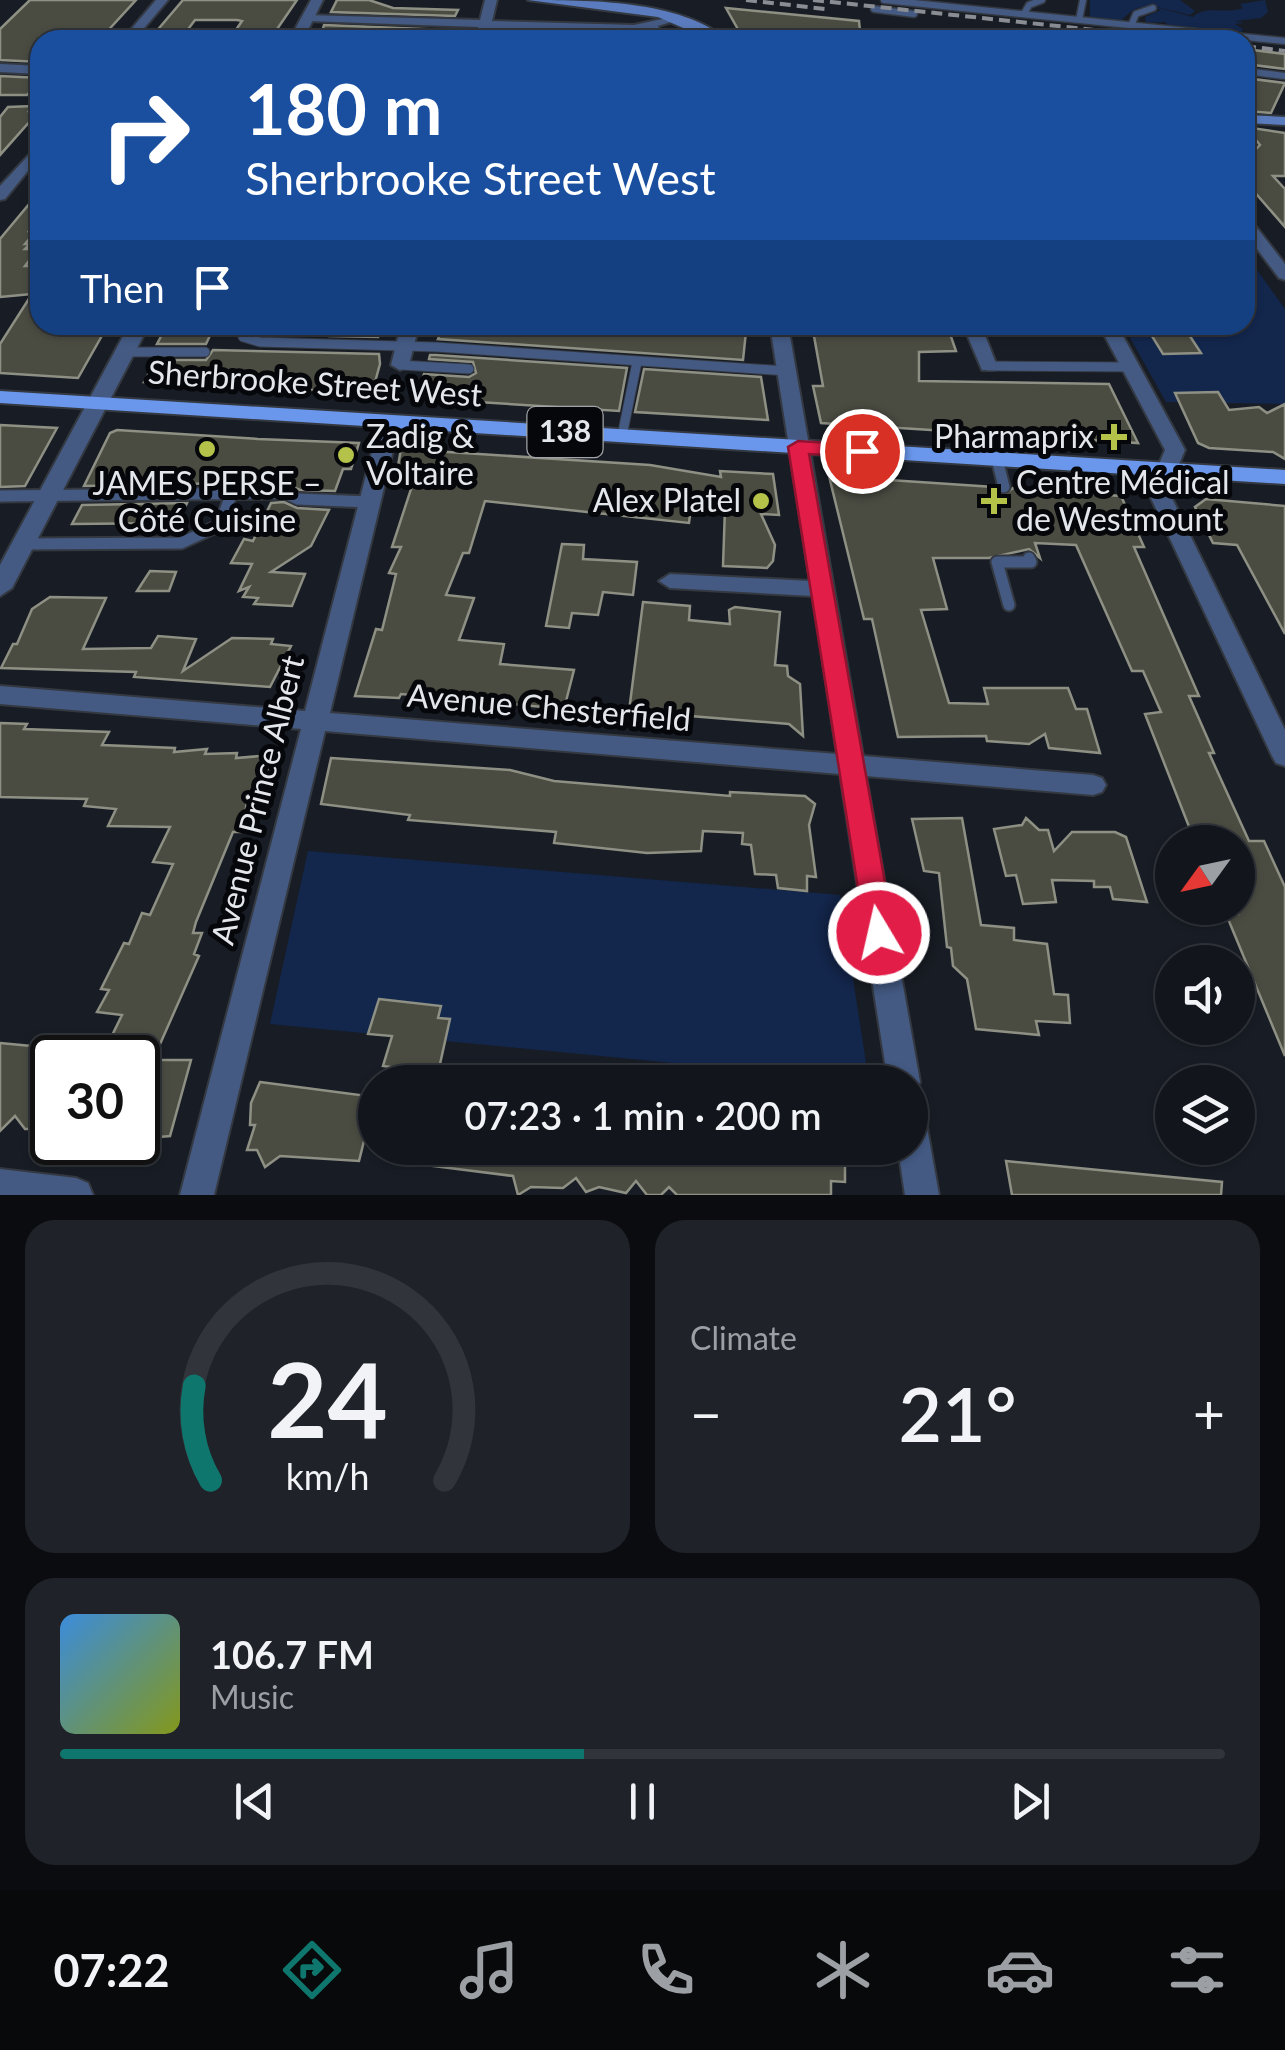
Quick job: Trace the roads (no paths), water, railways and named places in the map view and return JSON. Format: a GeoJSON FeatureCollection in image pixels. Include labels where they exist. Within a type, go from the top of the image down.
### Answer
{"type":"FeatureCollection","features":[{"type":"Feature","properties":{"kind":"main road"},"geometry":{"type":"LineString","coordinates":[[534,0],[613,8],[708,30]]}},
{"type":"Feature","properties":{"kind":"main road"},"geometry":{"type":"LineString","coordinates":[[594,0],[707,23],[718,30]]}},
{"type":"Feature","properties":{"kind":"main road"},"geometry":{"type":"LineString","coordinates":[[1255,120],[1284,122]]}},
{"type":"Feature","properties":{"kind":"main road","name":"Sherbrooke Street West"},"geometry":{"type":"LineString","coordinates":[[0,397],[1285,478]]}},
{"type":"Feature","properties":{"kind":"street"},"geometry":{"type":"LineString","coordinates":[[136,30],[162,0]]}},
{"type":"Feature","properties":{"kind":"street"},"geometry":{"type":"LineString","coordinates":[[301,30],[317,0]]}},
{"type":"Feature","properties":{"kind":"street"},"geometry":{"type":"LineString","coordinates":[[484,30],[491,0]]}},
{"type":"Feature","properties":{"kind":"street"},"geometry":{"type":"LineString","coordinates":[[308,18],[485,24],[521,30]]}},
{"type":"Feature","properties":{"kind":"street"},"geometry":{"type":"LineString","coordinates":[[661,30],[672,20]]}},
{"type":"Feature","properties":{"kind":"street"},"geometry":{"type":"LineString","coordinates":[[0,68],[30,70]]}},
{"type":"Feature","properties":{"kind":"street"},"geometry":{"type":"LineString","coordinates":[[0,196],[30,159]]}},
{"type":"Feature","properties":{"kind":"street"},"geometry":{"type":"LineString","coordinates":[[1255,235],[1285,275]]}},
{"type":"Feature","properties":{"kind":"street"},"geometry":{"type":"LineString","coordinates":[[0,588],[133,335]]}},
{"type":"Feature","properties":{"kind":"street"},"geometry":{"type":"LineString","coordinates":[[402,356],[407,335]]}},
{"type":"Feature","properties":{"kind":"street"},"geometry":{"type":"LineString","coordinates":[[781,335],[901,1065]]}},
{"type":"Feature","properties":{"kind":"street"},"geometry":{"type":"LineString","coordinates":[[976,335],[988,366]]}},
{"type":"Feature","properties":{"kind":"street"},"geometry":{"type":"LineString","coordinates":[[1113,335],[1175,450],[1160,496],[1285,756]]}},
{"type":"Feature","properties":{"kind":"street","name":"Avenue Prince Albert"},"geometry":{"type":"LineString","coordinates":[[197,1195],[390,421]]}},
{"type":"Feature","properties":{"kind":"street"},"geometry":{"type":"LineString","coordinates":[[670,581],[822,588]]}},
{"type":"Feature","properties":{"kind":"street","name":"Avenue Chesterfield"},"geometry":{"type":"LineString","coordinates":[[0,695],[1094,785]]}},
{"type":"Feature","properties":{"kind":"street"},"geometry":{"type":"LineString","coordinates":[[917,1165],[922,1195]]}},
{"type":"Feature","properties":{"kind":"street"},"geometry":{"type":"LineString","coordinates":[[0,1186],[76,1195]]}},
{"type":"Feature","properties":{"kind":"lane"},"geometry":{"type":"LineString","coordinates":[[870,18],[882,0],[895,0],[1175,30]]}},
{"type":"Feature","properties":{"kind":"lane"},"geometry":{"type":"LineString","coordinates":[[933,0],[957,3],[958,7]]}},
{"type":"Feature","properties":{"kind":"lane"},"geometry":{"type":"LineString","coordinates":[[1024,14],[1027,6],[1042,0]]}},
{"type":"Feature","properties":{"kind":"lane"},"geometry":{"type":"LineString","coordinates":[[1079,20],[1082,0]]}},
{"type":"Feature","properties":{"kind":"lane"},"geometry":{"type":"LineString","coordinates":[[1131,26],[1134,15],[1153,8]]}},
{"type":"Feature","properties":{"kind":"lane"},"geometry":{"type":"LineString","coordinates":[[874,10],[914,14]]}},
{"type":"Feature","properties":{"kind":"lane"},"geometry":{"type":"LineString","coordinates":[[1255,37],[1285,40]]}},
{"type":"Feature","properties":{"kind":"lane"},"geometry":{"type":"LineString","coordinates":[[1255,72],[1285,76]]}},
{"type":"Feature","properties":{"kind":"lane"},"geometry":{"type":"LineString","coordinates":[[244,335],[243,338],[260,342],[402,356],[637,362],[786,371]]}},
{"type":"Feature","properties":{"kind":"lane"},"geometry":{"type":"LineString","coordinates":[[124,352],[206,352]]}},
{"type":"Feature","properties":{"kind":"lane"},"geometry":{"type":"LineString","coordinates":[[402,356],[469,369]]}},
{"type":"Feature","properties":{"kind":"lane"},"geometry":{"type":"LineString","coordinates":[[622,436],[637,362]]}},
{"type":"Feature","properties":{"kind":"lane"},"geometry":{"type":"LineString","coordinates":[[988,366],[1130,367]]}},
{"type":"Feature","properties":{"kind":"lane"},"geometry":{"type":"LineString","coordinates":[[997,459],[1004,487]]}},
{"type":"Feature","properties":{"kind":"lane"},"geometry":{"type":"LineString","coordinates":[[24,544],[182,543],[220,525],[232,492]]}},
{"type":"Feature","properties":{"kind":"lane"},"geometry":{"type":"LineString","coordinates":[[0,496],[286,492],[298,499],[368,502]]}},
{"type":"Feature","properties":{"kind":"lane"},"geometry":{"type":"LineString","coordinates":[[1010,605],[997,562],[1030,562],[1029,558]]}},
{"type":"Feature","properties":{"kind":"railway"},"geometry":{"type":"LineString","coordinates":[[746,0],[825,9]]}},
{"type":"Feature","properties":{"kind":"railway"},"geometry":{"type":"LineString","coordinates":[[813,0],[1095,30]]}},
{"type":"Feature","properties":{"kind":"railway"},"geometry":{"type":"LineString","coordinates":[[1255,47],[1285,51]]}},
{"type":"Feature","properties":{"kind":"place","name":"Pharmaprix"},"geometry":{"type":"Point","coordinates":[1114,437]}},
{"type":"Feature","properties":{"kind":"place","name":"JAMES PERSE – Côté Cuisine"},"geometry":{"type":"Point","coordinates":[207,449]}},
{"type":"Feature","properties":{"kind":"place","name":"Zadig & Voltaire"},"geometry":{"type":"Point","coordinates":[346,455]}},
{"type":"Feature","properties":{"kind":"place","name":"Alex Platel"},"geometry":{"type":"Point","coordinates":[761,501]}},
{"type":"Feature","properties":{"kind":"place","name":"Centre Médical de Westmount"},"geometry":{"type":"Point","coordinates":[994,501]}}]}
